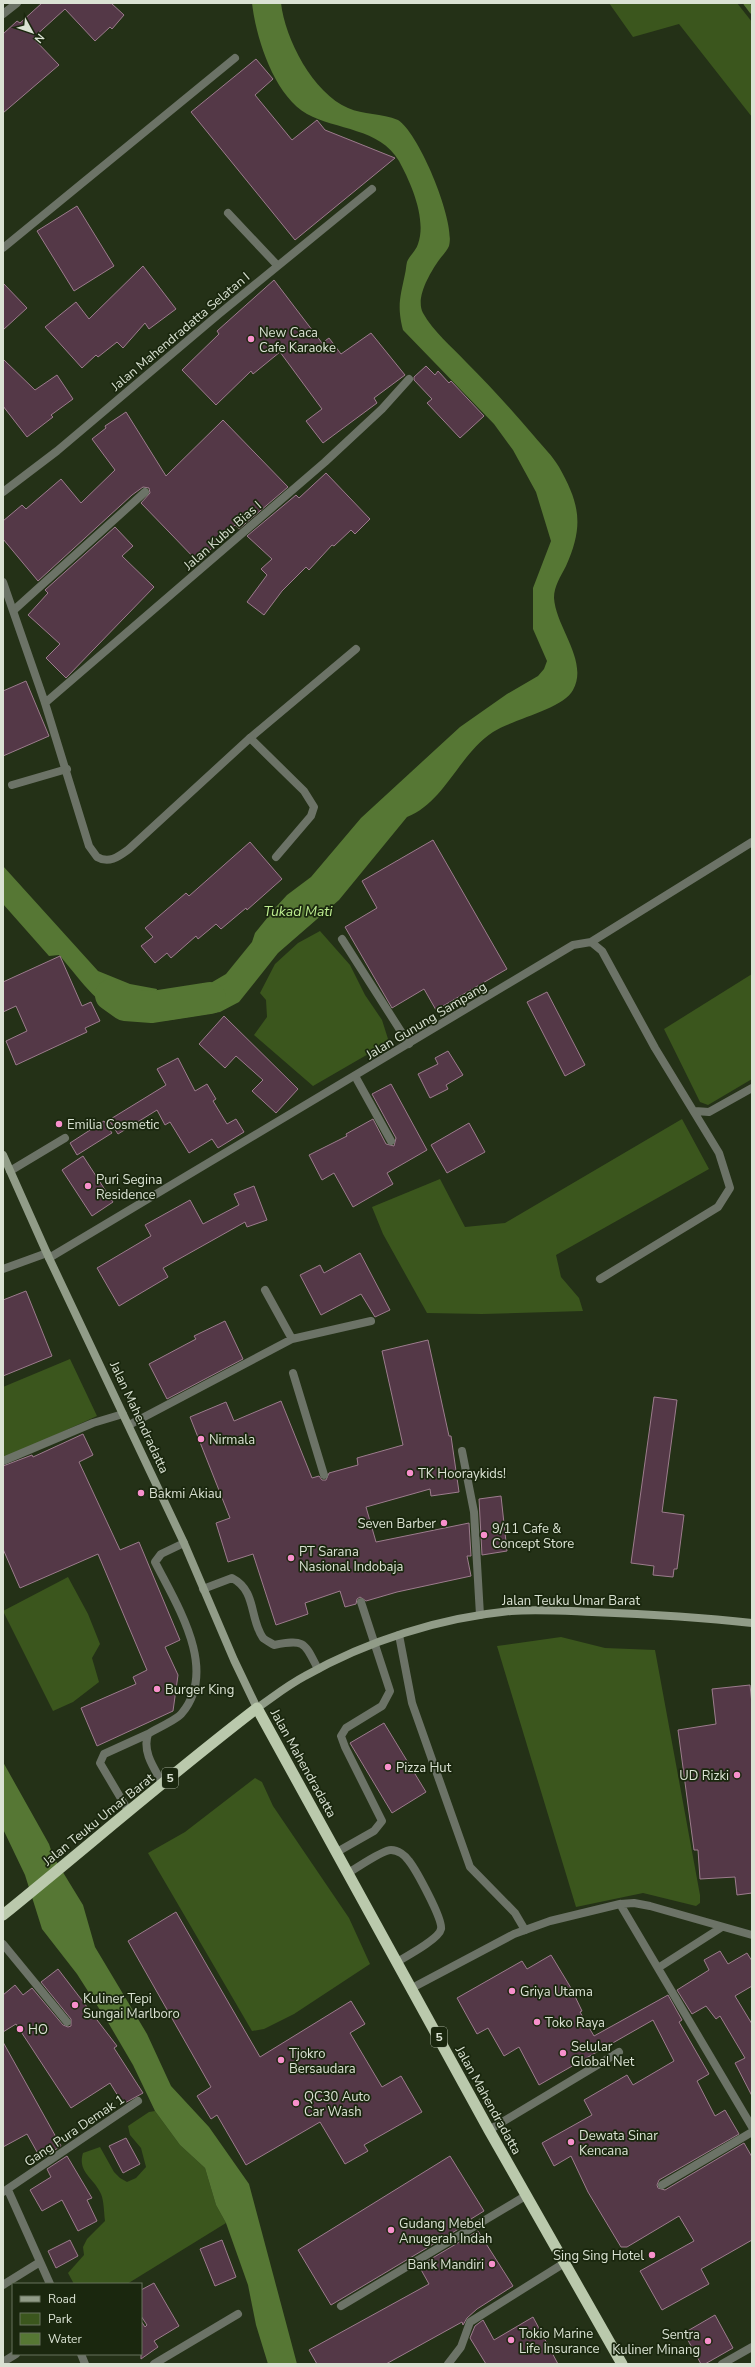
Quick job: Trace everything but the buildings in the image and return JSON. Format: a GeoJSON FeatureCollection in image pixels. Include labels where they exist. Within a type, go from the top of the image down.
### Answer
{"type":"FeatureCollection","features":[{"type":"Feature","properties":{"kind":"highway","name":"Jalan Teuku Umar Barat"},"geometry":{"type":"LineString","coordinates":[[3,1915],[207,1747],[257,1708]]}},
{"type":"Feature","properties":{"kind":"highway","name":"Jalan Mahendradatta"},"geometry":{"type":"LineString","coordinates":[[257,1708],[489,2130],[566,2262],[622,2364]]}},
{"type":"Feature","properties":{"kind":"main road","name":"Jalan Mahendradatta"},"geometry":{"type":"LineString","coordinates":[[3,1155],[48,1256],[184,1543],[234,1660],[257,1708]]}},
{"type":"Feature","properties":{"kind":"main road","name":"Jalan Teuku Umar Barat"},"geometry":{"type":"LineString","coordinates":[[257,1708],[318,1669],[374,1644],[427,1626],[480,1615],[512,1611],[575,1611],[668,1616],[752,1623]]}},
{"type":"Feature","properties":{"kind":"street"},"geometry":{"type":"LineString","coordinates":[[3,14],[17,3]]}},
{"type":"Feature","properties":{"kind":"street"},"geometry":{"type":"LineString","coordinates":[[3,248],[235,58]]}},
{"type":"Feature","properties":{"kind":"street","name":"Jalan Mahendradatta Selatan I"},"geometry":{"type":"LineString","coordinates":[[3,492],[56,452],[277,265],[372,189]]}},
{"type":"Feature","properties":{"kind":"street"},"geometry":{"type":"LineString","coordinates":[[228,213],[277,265]]}},
{"type":"Feature","properties":{"kind":"street","name":"Jalan Kubu Bias I"},"geometry":{"type":"LineString","coordinates":[[45,703],[325,462],[382,409],[409,379]]}},
{"type":"Feature","properties":{"kind":"street"},"geometry":{"type":"LineString","coordinates":[[14,610],[145,492]]}},
{"type":"Feature","properties":{"kind":"street"},"geometry":{"type":"LineString","coordinates":[[3,582],[14,610],[67,768],[89,846],[97,857],[108,860],[116,858],[129,849],[250,738],[356,649]]}},
{"type":"Feature","properties":{"kind":"street"},"geometry":{"type":"LineString","coordinates":[[250,738],[304,790],[314,807],[311,816],[276,857]]}},
{"type":"Feature","properties":{"kind":"street"},"geometry":{"type":"LineString","coordinates":[[12,785],[67,768]]}},
{"type":"Feature","properties":{"kind":"street"},"geometry":{"type":"LineString","coordinates":[[600,1279],[718,1207],[730,1188],[719,1153],[695,1111],[655,1048],[602,951],[591,942],[752,842]]}},
{"type":"Feature","properties":{"kind":"street"},"geometry":{"type":"LineString","coordinates":[[342,939],[409,1044]]}},
{"type":"Feature","properties":{"kind":"street","name":"Jalan Gunung Sampang"},"geometry":{"type":"LineString","coordinates":[[3,1268],[48,1256],[355,1076],[573,945],[591,942]]}},
{"type":"Feature","properties":{"kind":"street"},"geometry":{"type":"LineString","coordinates":[[355,1076],[390,1141]]}},
{"type":"Feature","properties":{"kind":"street"},"geometry":{"type":"LineString","coordinates":[[695,1111],[709,1112],[752,1088]]}},
{"type":"Feature","properties":{"kind":"street"},"geometry":{"type":"LineString","coordinates":[[10,1171],[65,1138]]}},
{"type":"Feature","properties":{"kind":"street"},"geometry":{"type":"LineString","coordinates":[[265,1290],[292,1339]]}},
{"type":"Feature","properties":{"kind":"street"},"geometry":{"type":"LineString","coordinates":[[128,1425],[292,1339],[371,1321]]}},
{"type":"Feature","properties":{"kind":"street"},"geometry":{"type":"LineString","coordinates":[[293,1373],[324,1475]]}},
{"type":"Feature","properties":{"kind":"street"},"geometry":{"type":"LineString","coordinates":[[3,1461],[94,1423],[123,1414]]}},
{"type":"Feature","properties":{"kind":"street"},"geometry":{"type":"LineString","coordinates":[[462,1451],[474,1512],[480,1615]]}},
{"type":"Feature","properties":{"kind":"street"},"geometry":{"type":"LineString","coordinates":[[129,1812],[100,1763],[101,1759],[104,1754],[148,1734],[181,1714],[191,1699],[195,1685],[197,1668],[190,1631],[155,1562],[161,1554],[184,1543]]}},
{"type":"Feature","properties":{"kind":"street"},"geometry":{"type":"LineString","coordinates":[[203,1589],[232,1578],[239,1582],[246,1590],[264,1638],[274,1645],[295,1641],[306,1646],[318,1669]]}},
{"type":"Feature","properties":{"kind":"street"},"geometry":{"type":"LineString","coordinates":[[337,1852],[374,1831],[382,1821],[344,1747],[341,1736],[346,1728],[382,1706],[390,1691],[361,1602]]}},
{"type":"Feature","properties":{"kind":"street"},"geometry":{"type":"LineString","coordinates":[[399,1635],[412,1703],[470,1866],[514,1913],[525,1930]]}},
{"type":"Feature","properties":{"kind":"street"},"geometry":{"type":"LineString","coordinates":[[148,1734],[145,1743],[148,1757],[163,1784]]}},
{"type":"Feature","properties":{"kind":"street"},"geometry":{"type":"LineString","coordinates":[[348,1873],[390,1850],[398,1851],[409,1861],[435,1910],[440,1922],[441,1930],[437,1937],[397,1962]]}},
{"type":"Feature","properties":{"kind":"street"},"geometry":{"type":"LineString","coordinates":[[412,1988],[525,1930],[550,1921],[620,1904],[634,1903],[650,1906],[752,1935]]}},
{"type":"Feature","properties":{"kind":"street"},"geometry":{"type":"LineString","coordinates":[[620,1904],[752,2127]]}},
{"type":"Feature","properties":{"kind":"street"},"geometry":{"type":"LineString","coordinates":[[658,1968],[722,1927]]}},
{"type":"Feature","properties":{"kind":"street"},"geometry":{"type":"LineString","coordinates":[[3,1944],[68,2022]]}},
{"type":"Feature","properties":{"kind":"street"},"geometry":{"type":"LineString","coordinates":[[489,2130],[619,2052]]}},
{"type":"Feature","properties":{"kind":"street","name":"Gang Pura Demak 1"},"geometry":{"type":"LineString","coordinates":[[5,2191],[138,2101]]}},
{"type":"Feature","properties":{"kind":"street"},"geometry":{"type":"LineString","coordinates":[[662,2186],[752,2132]]}},
{"type":"Feature","properties":{"kind":"street"},"geometry":{"type":"LineString","coordinates":[[5,2191],[50,2283]]}},
{"type":"Feature","properties":{"kind":"street"},"geometry":{"type":"LineString","coordinates":[[341,2306],[527,2195]]}},
{"type":"Feature","properties":{"kind":"street"},"geometry":{"type":"LineString","coordinates":[[3,2285],[40,2262]]}},
{"type":"Feature","properties":{"kind":"street"},"geometry":{"type":"LineString","coordinates":[[448,2364],[462,2347],[470,2322],[566,2262]]}},
{"type":"Feature","properties":{"kind":"street"},"geometry":{"type":"LineString","coordinates":[[154,2364],[238,2314]]}},
{"type":"Feature","properties":{"kind":"street"},"geometry":{"type":"LineString","coordinates":[[722,2364],[752,2347]]}},
{"type":"Feature","properties":{"kind":"street"},"geometry":{"type":"LineString","coordinates":[[3,2362],[14,2355]]}},
{"type":"Feature","properties":{"kind":"green space"},"geometry":{"type":"Polygon","coordinates":[[[609,3],[737,3],[752,22],[752,117],[679,24],[633,37],[609,3]]]}},
{"type":"Feature","properties":{"kind":"green space"},"geometry":{"type":"Polygon","coordinates":[[[320,931],[350,965],[365,995],[382,1020],[389,1042],[313,1086],[254,1035],[267,1017],[266,1000],[260,993],[275,964],[298,943],[320,931]]]}},
{"type":"Feature","properties":{"kind":"green space"},"geometry":{"type":"Polygon","coordinates":[[[752,974],[752,1079],[708,1105],[700,1102],[664,1029],[752,974]]]}},
{"type":"Feature","properties":{"kind":"green space"},"geometry":{"type":"Polygon","coordinates":[[[682,1119],[709,1169],[556,1255],[561,1277],[579,1298],[583,1311],[482,1314],[427,1313],[383,1234],[372,1207],[440,1179],[465,1227],[505,1223],[682,1119]]]}},
{"type":"Feature","properties":{"kind":"green space"},"geometry":{"type":"Polygon","coordinates":[[[70,1359],[97,1416],[3,1459],[3,1387],[70,1359]]]}},
{"type":"Feature","properties":{"kind":"green space"},"geometry":{"type":"Polygon","coordinates":[[[68,1577],[88,1614],[100,1644],[92,1658],[99,1682],[73,1702],[53,1711],[3,1611],[68,1577]]]}},
{"type":"Feature","properties":{"kind":"green space"},"geometry":{"type":"Polygon","coordinates":[[[561,1637],[605,1648],[655,1650],[700,1895],[700,1903],[696,1906],[643,1893],[576,1907],[497,1646],[561,1637]]]}},
{"type":"Feature","properties":{"kind":"green space"},"geometry":{"type":"Polygon","coordinates":[[[255,1778],[262,1782],[273,1806],[349,1918],[370,1964],[294,2014],[264,2029],[252,2031],[148,1853],[185,1832],[255,1778]]]}},
{"type":"Feature","properties":{"kind":"green space"},"geometry":{"type":"Polygon","coordinates":[[[155,2111],[180,2145],[205,2168],[216,2205],[226,2223],[129,2283],[73,2283],[68,2273],[84,2255],[83,2247],[87,2239],[105,2221],[101,2194],[87,2175],[82,2165],[83,2153],[100,2147],[114,2172],[120,2178],[127,2182],[136,2178],[146,2167],[141,2148],[130,2135],[128,2126],[149,2112],[155,2111]]]}},
{"type":"Feature","properties":{"kind":"water","name":"Tukad Mati"},"geometry":{"type":"Polygon","coordinates":[[[252,3],[281,3],[288,32],[295,48],[312,78],[323,90],[335,101],[348,108],[398,120],[407,128],[425,159],[441,199],[450,234],[449,246],[435,265],[422,293],[421,307],[423,313],[437,332],[501,398],[550,455],[566,480],[575,504],[577,527],[575,539],[572,552],[556,585],[554,598],[560,621],[575,656],[577,679],[573,690],[568,697],[559,703],[502,727],[481,741],[432,800],[420,810],[407,817],[339,900],[278,953],[239,1002],[220,1012],[163,1021],[169,990],[197,991],[226,974],[252,942],[255,933],[276,907],[287,895],[311,877],[361,818],[460,727],[507,694],[538,676],[544,669],[547,661],[533,629],[533,588],[551,541],[536,492],[513,450],[494,424],[403,330],[400,302],[405,272],[407,262],[417,247],[421,224],[413,190],[399,161],[391,150],[381,142],[357,131],[307,114],[295,105],[285,94],[276,80],[262,48],[252,3]]]}},
{"type":"Feature","properties":{"kind":"water"},"geometry":{"type":"Polygon","coordinates":[[[3,866],[98,971],[130,984],[157,989],[148,1022],[123,1016],[105,1005],[96,998],[59,955],[49,956],[3,904],[3,866]]]}},
{"type":"Feature","properties":{"kind":"water"},"geometry":{"type":"Polygon","coordinates":[[[3,1762],[49,1844],[53,1856],[83,1905],[95,1947],[147,2034],[171,2086],[209,2127],[249,2184],[297,2364],[268,2364],[256,2325],[248,2285],[226,2223],[216,2205],[205,2168],[180,2145],[155,2111],[133,2065],[109,2024],[77,1974],[42,1929],[25,1875],[3,1829],[3,1762]]]}},
{"type":"Feature","properties":{"kind":"waterway"},"geometry":{"type":"LineString","coordinates":[[746,3],[752,11]]}},
{"type":"Feature","properties":{"kind":"waterway"},"geometry":{"type":"LineString","coordinates":[[111,995],[125,1005],[152,1007],[210,998]]}},
{"type":"Feature","properties":{"kind":"place","name":"New Caca Cafe Karaoke"},"geometry":{"type":"Point","coordinates":[251,339]}},
{"type":"Feature","properties":{"kind":"place","name":"Emilia Cosmetic"},"geometry":{"type":"Point","coordinates":[59,1124]}},
{"type":"Feature","properties":{"kind":"place","name":"Puri Segina Residence"},"geometry":{"type":"Point","coordinates":[88,1186]}},
{"type":"Feature","properties":{"kind":"place","name":"Nirmala"},"geometry":{"type":"Point","coordinates":[201,1439]}},
{"type":"Feature","properties":{"kind":"place","name":"TK Hooraykids!"},"geometry":{"type":"Point","coordinates":[410,1473]}},
{"type":"Feature","properties":{"kind":"place","name":"Bakmi Akiau"},"geometry":{"type":"Point","coordinates":[141,1493]}},
{"type":"Feature","properties":{"kind":"place","name":"Seven Barber"},"geometry":{"type":"Point","coordinates":[444,1523]}},
{"type":"Feature","properties":{"kind":"place","name":"9/11 Cafe & Concept Store"},"geometry":{"type":"Point","coordinates":[484,1535]}},
{"type":"Feature","properties":{"kind":"place","name":"PT Sarana Nasional Indobaja"},"geometry":{"type":"Point","coordinates":[291,1558]}},
{"type":"Feature","properties":{"kind":"place","name":"Burger King"},"geometry":{"type":"Point","coordinates":[157,1689]}},
{"type":"Feature","properties":{"kind":"place","name":"Pizza Hut"},"geometry":{"type":"Point","coordinates":[388,1767]}},
{"type":"Feature","properties":{"kind":"place","name":"UD Rizki"},"geometry":{"type":"Point","coordinates":[737,1775]}},
{"type":"Feature","properties":{"kind":"place","name":"Griya Utama"},"geometry":{"type":"Point","coordinates":[512,1991]}},
{"type":"Feature","properties":{"kind":"place","name":"Kuliner Tepi Sungai Marlboro"},"geometry":{"type":"Point","coordinates":[75,2005]}},
{"type":"Feature","properties":{"kind":"place","name":"Toko Raya"},"geometry":{"type":"Point","coordinates":[537,2022]}},
{"type":"Feature","properties":{"kind":"place","name":"HO"},"geometry":{"type":"Point","coordinates":[20,2029]}},
{"type":"Feature","properties":{"kind":"place","name":"Selular Global Net"},"geometry":{"type":"Point","coordinates":[563,2053]}},
{"type":"Feature","properties":{"kind":"place","name":"Tjokro Bersaudara"},"geometry":{"type":"Point","coordinates":[281,2060]}},
{"type":"Feature","properties":{"kind":"place","name":"QC30 Auto Car Wash"},"geometry":{"type":"Point","coordinates":[296,2103]}},
{"type":"Feature","properties":{"kind":"place","name":"Dewata Sinar Kencana"},"geometry":{"type":"Point","coordinates":[571,2142]}},
{"type":"Feature","properties":{"kind":"place","name":"Gudang Mebel Anugerah Indah"},"geometry":{"type":"Point","coordinates":[391,2230]}},
{"type":"Feature","properties":{"kind":"place","name":"Sing Sing Hotel"},"geometry":{"type":"Point","coordinates":[652,2255]}},
{"type":"Feature","properties":{"kind":"place","name":"Bank Mandiri"},"geometry":{"type":"Point","coordinates":[492,2264]}},
{"type":"Feature","properties":{"kind":"place","name":"Tokio Marine Life Insurance"},"geometry":{"type":"Point","coordinates":[511,2340]}},
{"type":"Feature","properties":{"kind":"place","name":"Sentra Kuliner Minang"},"geometry":{"type":"Point","coordinates":[708,2341]}}]}
